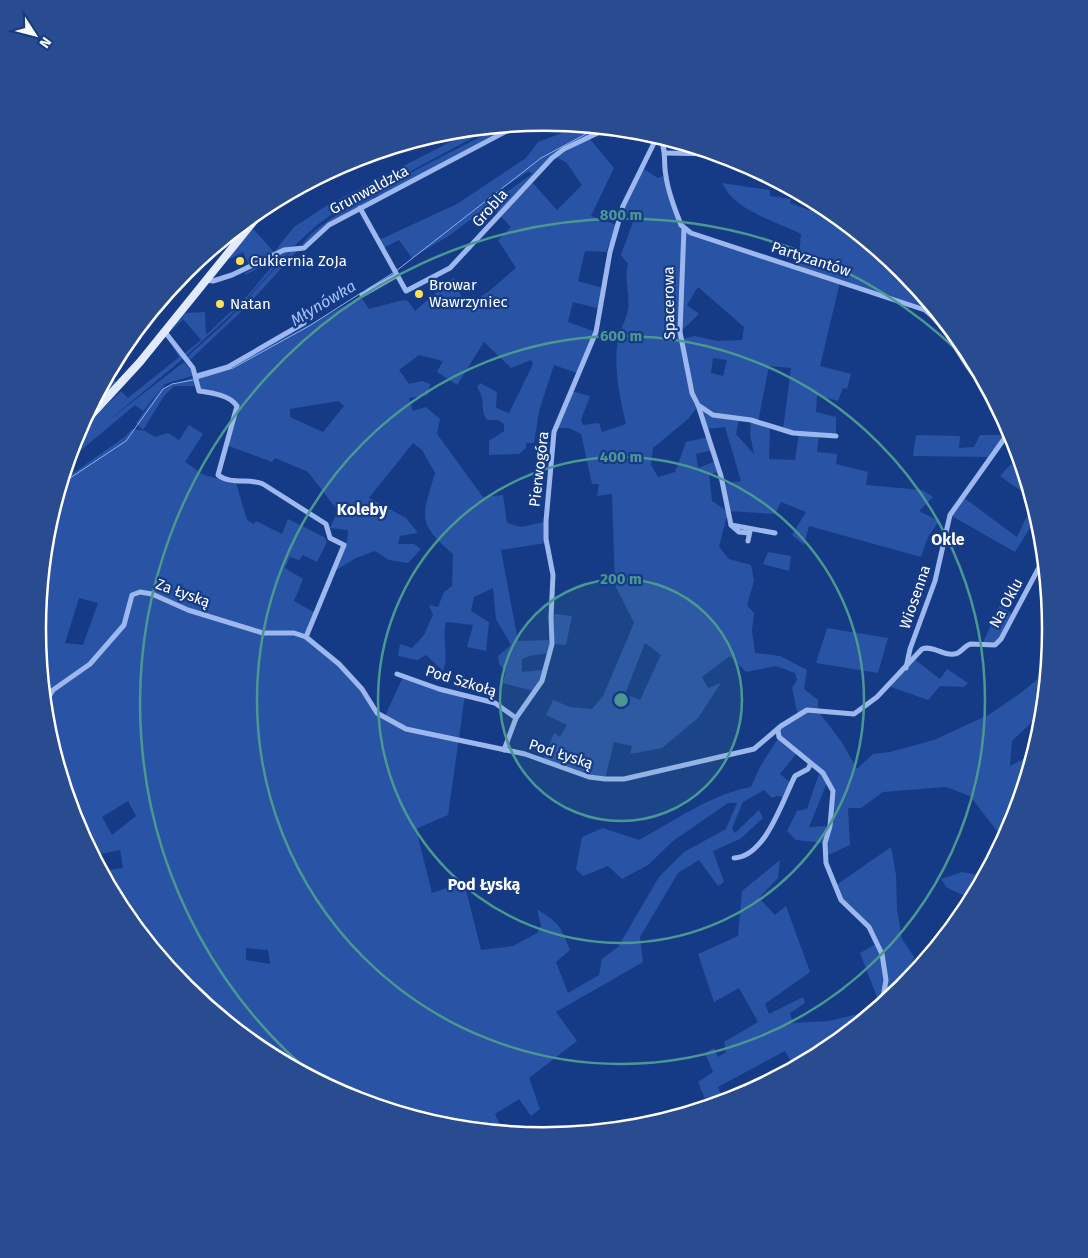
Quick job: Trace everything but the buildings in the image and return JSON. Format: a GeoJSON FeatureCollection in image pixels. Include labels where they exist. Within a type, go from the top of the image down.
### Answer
{"type":"FeatureCollection","features":[{"type":"Feature","properties":{"kind":"main road"},"geometry":{"type":"LineString","coordinates":[[98,409],[165,332],[246,230]]}},
{"type":"Feature","properties":{"kind":"street","name":"Grunwaldzka"},"geometry":{"type":"LineString","coordinates":[[206,280],[213,281],[224,278],[284,250],[304,248],[329,226],[360,208],[503,133]]}},
{"type":"Feature","properties":{"kind":"street","name":"Grobla"},"geometry":{"type":"LineString","coordinates":[[360,208],[406,291],[447,271],[473,246],[552,158],[564,149],[595,134]]}},
{"type":"Feature","properties":{"kind":"street","name":"Pierwogóra"},"geometry":{"type":"LineString","coordinates":[[504,750],[516,718],[542,680],[552,644],[553,576],[546,539],[546,521],[554,432],[596,332],[610,252],[623,206],[655,144]]}},
{"type":"Feature","properties":{"kind":"street"},"geometry":{"type":"LineString","coordinates":[[662,146],[665,153],[665,175],[672,202],[684,228]]}},
{"type":"Feature","properties":{"kind":"street"},"geometry":{"type":"LineString","coordinates":[[665,153],[690,153]]}},
{"type":"Feature","properties":{"kind":"street","name":"Partyzantów"},"geometry":{"type":"LineString","coordinates":[[684,228],[691,233],[927,311]]}},
{"type":"Feature","properties":{"kind":"street","name":"Spacerowa"},"geometry":{"type":"LineString","coordinates":[[684,228],[680,332],[692,393],[698,405],[721,476],[731,525],[750,530],[775,533]]}},
{"type":"Feature","properties":{"kind":"street"},"geometry":{"type":"LineString","coordinates":[[216,267],[224,278]]}},
{"type":"Feature","properties":{"kind":"street"},"geometry":{"type":"LineString","coordinates":[[362,295],[397,275]]}},
{"type":"Feature","properties":{"kind":"street"},"geometry":{"type":"LineString","coordinates":[[197,376],[228,367],[304,323]]}},
{"type":"Feature","properties":{"kind":"street"},"geometry":{"type":"LineString","coordinates":[[165,332],[193,368],[197,376],[199,392],[219,395],[238,406],[218,475],[233,480],[254,481],[263,484],[326,524],[330,538],[344,545],[306,636]]}},
{"type":"Feature","properties":{"kind":"street","name":"Partyzantów"},"geometry":{"type":"LineString","coordinates":[[949,340],[967,367]]}},
{"type":"Feature","properties":{"kind":"street"},"geometry":{"type":"LineString","coordinates":[[698,405],[713,415],[751,420],[793,433],[836,436]]}},
{"type":"Feature","properties":{"kind":"street","name":"Wiosenna"},"geometry":{"type":"LineString","coordinates":[[906,669],[910,649],[935,581],[950,515],[1004,439]]}},
{"type":"Feature","properties":{"kind":"street"},"geometry":{"type":"LineString","coordinates":[[748,541],[750,530]]}},
{"type":"Feature","properties":{"kind":"street","name":"Na Oklu"},"geometry":{"type":"LineString","coordinates":[[906,669],[922,650],[926,648],[951,655],[956,654],[971,644],[995,646],[1001,639],[1038,570]]}},
{"type":"Feature","properties":{"kind":"street","name":"Za Łyską"},"geometry":{"type":"LineString","coordinates":[[51,693],[101,654],[124,625],[132,595],[140,592],[152,594],[188,610],[264,633],[294,633],[306,636]]}},
{"type":"Feature","properties":{"kind":"street","name":"Pod Łyską"},"geometry":{"type":"LineString","coordinates":[[306,636],[339,664],[362,689],[377,713],[406,729],[525,754],[589,777],[605,779],[624,779],[754,749],[807,710],[854,714],[877,697],[906,669]]}},
{"type":"Feature","properties":{"kind":"street","name":"Pod Szkołą"},"geometry":{"type":"LineString","coordinates":[[397,674],[439,689],[495,703],[516,718]]}},
{"type":"Feature","properties":{"kind":"street"},"geometry":{"type":"LineString","coordinates":[[778,730],[780,737],[823,774],[833,790],[833,809],[824,843],[826,863],[842,900],[869,927],[882,954],[886,980],[884,992]]}},
{"type":"Feature","properties":{"kind":"street"},"geometry":{"type":"LineString","coordinates":[[734,858],[743,856],[758,844],[777,817],[795,776],[808,769],[810,764]]}},
{"type":"Feature","properties":{"kind":"shaded area"},"geometry":{"type":"Polygon","coordinates":[[[566,132],[591,134],[565,148],[531,181],[557,210],[582,185],[566,162],[556,157],[589,138],[614,168],[591,216],[617,225],[606,252],[585,251],[578,281],[603,288],[601,309],[573,302],[568,322],[596,332],[577,373],[554,365],[539,411],[534,443],[526,443],[526,448],[519,454],[489,455],[489,441],[504,431],[504,424],[498,420],[487,420],[483,412],[482,397],[477,387],[480,383],[497,392],[496,408],[509,413],[533,364],[531,360],[511,368],[484,342],[457,385],[437,372],[443,361],[419,355],[399,370],[409,384],[422,381],[430,384],[428,395],[409,398],[413,411],[426,407],[440,419],[437,434],[483,497],[503,495],[507,523],[521,527],[544,522],[546,543],[501,550],[518,641],[549,640],[549,653],[522,659],[522,672],[544,670],[534,691],[502,683],[506,672],[499,664],[498,656],[511,645],[496,619],[493,588],[474,597],[471,611],[489,622],[486,651],[467,647],[473,625],[446,622],[445,665],[443,671],[426,655],[417,660],[398,656],[400,644],[412,648],[424,635],[433,615],[429,605],[438,607],[444,592],[452,586],[453,554],[433,534],[425,518],[427,500],[435,473],[422,450],[413,443],[369,498],[406,518],[418,533],[400,536],[398,544],[414,544],[421,549],[408,563],[389,560],[375,551],[356,558],[333,572],[347,541],[348,530],[330,528],[338,511],[308,472],[275,458],[272,462],[226,445],[237,406],[233,402],[200,390],[198,378],[228,368],[361,297],[369,309],[403,300],[408,301],[415,311],[454,277],[465,307],[488,292],[516,268],[498,240],[511,227],[490,205],[450,235],[412,258],[399,240],[382,249],[373,233],[381,239],[457,204],[526,158],[538,142],[566,132]],[[529,171],[486,199],[490,204],[532,174],[529,171]],[[338,401],[290,409],[290,417],[323,432],[344,406],[338,401]]]}},
{"type":"Feature","properties":{"kind":"shaded area"},"geometry":{"type":"Polygon","coordinates":[[[500,133],[388,192],[373,197],[373,199],[346,213],[302,246],[311,234],[359,201],[482,136],[500,133]]]}},
{"type":"Feature","properties":{"kind":"shaded area"},"geometry":{"type":"Polygon","coordinates":[[[475,137],[338,210],[317,225],[293,247],[274,252],[294,227],[326,206],[455,140],[475,137]]]}},
{"type":"Feature","properties":{"kind":"shaded area"},"geometry":{"type":"Polygon","coordinates":[[[642,168],[658,178],[665,175],[681,225],[691,233],[798,268],[801,234],[746,208],[728,193],[722,183],[770,190],[770,196],[791,199],[790,203],[812,210],[847,234],[896,277],[927,311],[840,282],[820,366],[851,374],[847,389],[843,388],[838,401],[817,395],[816,412],[836,417],[836,436],[819,435],[817,452],[837,454],[836,464],[868,472],[866,485],[922,490],[933,497],[919,511],[939,521],[928,537],[921,557],[809,526],[804,545],[792,535],[806,512],[781,502],[775,514],[728,511],[719,547],[729,559],[751,565],[754,581],[747,605],[754,613],[752,631],[755,653],[780,656],[807,670],[804,689],[818,700],[818,711],[841,741],[857,769],[873,754],[890,752],[934,740],[990,714],[1039,678],[1033,721],[1012,741],[1010,766],[1025,758],[998,832],[970,796],[946,787],[883,792],[861,808],[848,808],[850,845],[826,856],[824,843],[796,840],[787,831],[797,811],[807,809],[820,771],[797,753],[780,774],[790,782],[784,797],[777,796],[772,798],[764,790],[743,802],[732,828],[735,833],[759,810],[763,818],[740,839],[713,851],[724,882],[718,886],[699,860],[678,873],[640,937],[643,962],[556,1012],[577,1041],[529,1078],[540,1109],[531,1116],[519,1099],[495,1114],[500,1125],[415,1110],[354,1089],[324,1075],[267,1043],[241,1024],[192,981],[170,957],[130,906],[113,878],[109,870],[123,868],[120,850],[101,854],[84,819],[63,758],[51,694],[47,662],[47,596],[56,532],[63,500],[71,475],[126,436],[132,429],[145,431],[155,437],[168,433],[179,440],[189,425],[203,434],[185,462],[204,475],[236,483],[247,520],[254,524],[256,521],[282,534],[288,519],[324,537],[327,542],[317,562],[303,555],[299,560],[290,557],[285,568],[303,579],[294,601],[315,613],[307,637],[341,667],[360,688],[374,708],[385,716],[403,677],[393,672],[439,689],[465,695],[448,815],[416,829],[432,893],[464,882],[481,950],[513,946],[537,933],[541,926],[537,909],[550,918],[561,930],[570,950],[556,962],[568,993],[599,975],[602,959],[618,947],[659,877],[684,852],[726,829],[737,803],[728,803],[673,841],[648,865],[622,879],[608,866],[583,876],[576,869],[582,837],[603,828],[639,840],[708,802],[751,787],[760,767],[779,737],[778,730],[798,716],[792,688],[797,680],[795,673],[776,666],[746,672],[730,656],[702,677],[708,688],[721,683],[698,718],[662,748],[630,754],[632,746],[614,742],[605,779],[543,761],[554,733],[560,737],[567,725],[546,715],[553,700],[570,707],[592,709],[603,696],[634,623],[615,585],[612,494],[597,496],[599,484],[592,484],[581,434],[569,428],[557,428],[571,391],[590,396],[581,420],[583,425],[599,423],[602,432],[626,424],[616,360],[619,335],[628,310],[628,264],[621,255],[634,219],[622,211],[642,168]],[[698,287],[687,305],[699,314],[680,332],[681,339],[695,336],[717,341],[742,340],[744,327],[698,287]],[[713,358],[711,373],[723,376],[727,360],[713,358]],[[769,366],[758,422],[770,426],[769,459],[795,460],[799,434],[783,430],[791,368],[769,366]],[[698,406],[688,419],[653,448],[651,465],[658,477],[675,472],[686,442],[708,437],[713,450],[696,454],[698,468],[716,461],[720,472],[709,474],[712,501],[727,511],[722,484],[741,481],[725,427],[706,429],[698,406]],[[739,419],[736,434],[754,454],[750,435],[751,420],[739,419]],[[79,598],[65,643],[83,645],[98,603],[79,598]],[[645,643],[625,694],[640,700],[661,655],[645,643]],[[828,780],[809,827],[830,826],[833,791],[828,780]],[[128,801],[102,817],[112,835],[136,816],[128,801]],[[246,948],[246,960],[270,964],[268,950],[246,948]]]}},
{"type":"Feature","properties":{"kind":"shaded area"},"geometry":{"type":"Polygon","coordinates":[[[253,229],[274,252],[249,265],[243,252],[230,259],[228,257],[253,229]]]}},
{"type":"Feature","properties":{"kind":"shaded area"},"geometry":{"type":"Polygon","coordinates":[[[293,249],[298,250],[247,306],[190,360],[187,357],[228,320],[293,249]]]}},
{"type":"Feature","properties":{"kind":"shaded area"},"geometry":{"type":"Polygon","coordinates":[[[282,252],[289,252],[238,308],[186,356],[184,354],[201,340],[183,319],[170,333],[185,313],[205,312],[206,335],[249,294],[273,265],[271,262],[245,275],[245,273],[282,252]]]}},
{"type":"Feature","properties":{"kind":"shaded area"},"geometry":{"type":"Polygon","coordinates":[[[175,346],[184,358],[108,421],[184,362],[193,373],[192,376],[165,384],[143,411],[135,405],[79,451],[94,417],[121,391],[128,398],[179,357],[173,347],[175,346]]]}},
{"type":"Feature","properties":{"kind":"shaded area"},"geometry":{"type":"Polygon","coordinates":[[[192,378],[195,380],[196,386],[174,386],[164,396],[143,430],[136,423],[162,388],[192,378]]]}},
{"type":"Feature","properties":{"kind":"shaded area"},"geometry":{"type":"Polygon","coordinates":[[[113,380],[118,383],[103,400],[113,380]]]}},
{"type":"Feature","properties":{"kind":"shaded area"},"geometry":{"type":"Polygon","coordinates":[[[916,435],[960,436],[959,448],[974,447],[980,435],[1002,435],[1005,442],[991,457],[913,456],[916,435]]]}},
{"type":"Feature","properties":{"kind":"shaded area"},"geometry":{"type":"Polygon","coordinates":[[[1011,464],[1014,466],[1022,492],[1000,476],[1011,464]]]}},
{"type":"Feature","properties":{"kind":"shaded area"},"geometry":{"type":"Polygon","coordinates":[[[964,498],[1017,537],[1028,514],[1031,527],[1015,552],[950,515],[964,498]]]}},
{"type":"Feature","properties":{"kind":"shaded area"},"geometry":{"type":"Polygon","coordinates":[[[768,552],[791,556],[789,571],[763,564],[768,552]]]}},
{"type":"Feature","properties":{"kind":"shaded area"},"geometry":{"type":"Polygon","coordinates":[[[1000,605],[1013,615],[998,643],[982,645],[1000,605]]]}},
{"type":"Feature","properties":{"kind":"shaded area"},"geometry":{"type":"Polygon","coordinates":[[[553,614],[572,616],[566,645],[554,644],[553,614]]]}},
{"type":"Feature","properties":{"kind":"shaded area"},"geometry":{"type":"Polygon","coordinates":[[[827,628],[888,638],[878,673],[816,663],[827,628]]]}},
{"type":"Feature","properties":{"kind":"shaded area"},"geometry":{"type":"Polygon","coordinates":[[[914,659],[940,679],[947,669],[968,683],[964,687],[940,686],[928,700],[888,686],[914,659]]]}},
{"type":"Feature","properties":{"kind":"shaded area"},"geometry":{"type":"Polygon","coordinates":[[[891,847],[896,875],[897,910],[902,939],[914,957],[913,963],[877,998],[860,953],[876,944],[866,927],[844,902],[835,886],[891,847]]]}},
{"type":"Feature","properties":{"kind":"shaded area"},"geometry":{"type":"Polygon","coordinates":[[[780,860],[778,878],[759,898],[775,915],[786,906],[810,972],[765,1004],[769,1014],[803,997],[805,1003],[790,1013],[793,1023],[829,1021],[859,1014],[821,1043],[793,1060],[791,1061],[785,1051],[718,1087],[721,1094],[705,1100],[698,1082],[713,1072],[705,1053],[714,1048],[718,1057],[726,1052],[724,1042],[758,1022],[739,988],[714,1002],[698,954],[738,936],[742,891],[780,860]]]}},
{"type":"Feature","properties":{"kind":"shaded area"},"geometry":{"type":"Polygon","coordinates":[[[962,872],[977,875],[964,896],[946,887],[941,879],[962,872]]]}},
{"type":"Feature","properties":{"kind":"waterway","name":"Młynówka"},"geometry":{"type":"LineString","coordinates":[[396,271],[541,158],[587,133]]}},
{"type":"Feature","properties":{"kind":"waterway","name":"Młynówka"},"geometry":{"type":"LineString","coordinates":[[366,290],[393,273]]}},
{"type":"Feature","properties":{"kind":"waterway","name":"Młynówka"},"geometry":{"type":"LineString","coordinates":[[197,379],[233,368],[309,326],[361,293]]}},
{"type":"Feature","properties":{"kind":"waterway","name":"Młynówka"},"geometry":{"type":"LineString","coordinates":[[70,478],[126,441],[163,389],[172,384],[193,380]]}},
{"type":"Feature","properties":{"kind":"place","name":"Cukiernia ZoJa"},"geometry":{"type":"Point","coordinates":[240,261]}},
{"type":"Feature","properties":{"kind":"place","name":"Browar Wawrzyniec"},"geometry":{"type":"Point","coordinates":[419,294]}},
{"type":"Feature","properties":{"kind":"place","name":"Natan"},"geometry":{"type":"Point","coordinates":[220,304]}},
{"type":"Feature","properties":{"kind":"district","name":"Koleby"},"geometry":{"type":"Point","coordinates":[362,509]}},
{"type":"Feature","properties":{"kind":"district","name":"Okle"},"geometry":{"type":"Point","coordinates":[948,539]}},
{"type":"Feature","properties":{"kind":"district","name":"Pod Łyską"},"geometry":{"type":"Point","coordinates":[484,884]}}]}
